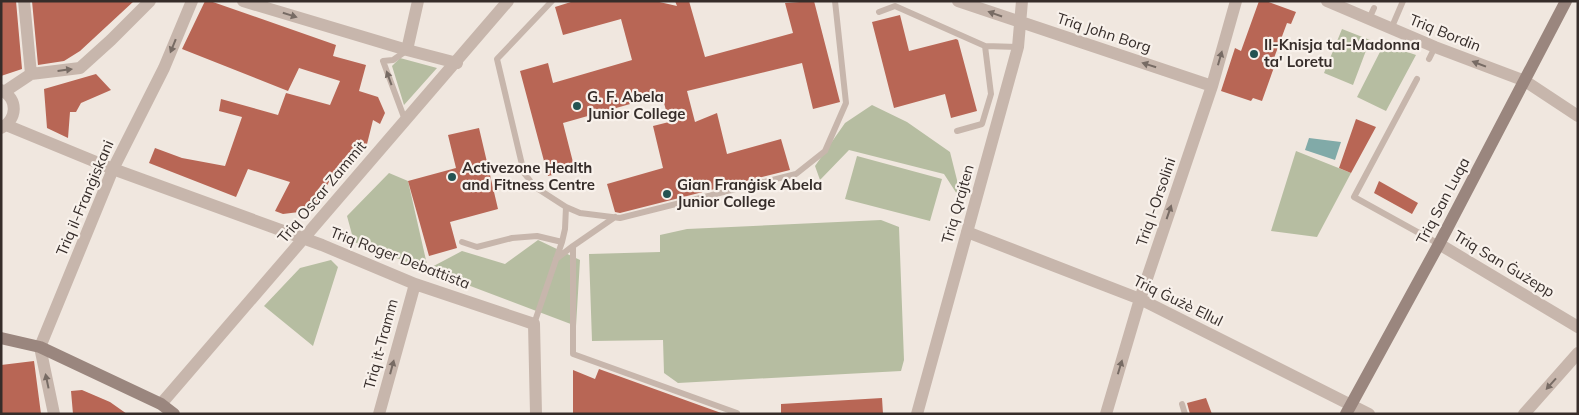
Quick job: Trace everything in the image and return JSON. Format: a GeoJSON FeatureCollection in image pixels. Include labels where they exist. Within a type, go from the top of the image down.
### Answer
{"type":"FeatureCollection","features":[{"type":"Feature","properties":{"kind":"street"},"geometry":{"type":"LineString","coordinates":[[24,1],[31,74]]}},
{"type":"Feature","properties":{"kind":"street"},"geometry":{"type":"LineString","coordinates":[[4,127],[11,121],[14,108],[9,96],[3,91],[31,74],[80,68],[150,1]]}},
{"type":"Feature","properties":{"kind":"street","name":"Triq il-Franġiskani"},"geometry":{"type":"LineString","coordinates":[[40,347],[113,169],[164,68],[192,1]]}},
{"type":"Feature","properties":{"kind":"street"},"geometry":{"type":"LineString","coordinates":[[243,1],[457,63]]}},
{"type":"Feature","properties":{"kind":"street"},"geometry":{"type":"LineString","coordinates":[[407,50],[418,1]]}},
{"type":"Feature","properties":{"kind":"street","name":"Triq Oscar Zammit"},"geometry":{"type":"LineString","coordinates":[[162,404],[405,120],[457,63],[508,1]]}},
{"type":"Feature","properties":{"kind":"street","name":"Triq John Borg"},"geometry":{"type":"LineString","coordinates":[[958,1],[1212,86]]}},
{"type":"Feature","properties":{"kind":"street","name":"Triq Qrajten"},"geometry":{"type":"LineString","coordinates":[[916,414],[1018,47],[1022,1]]}},
{"type":"Feature","properties":{"kind":"street","name":"Triq l-Orsolini"},"geometry":{"type":"LineString","coordinates":[[1106,414],[1140,299],[1212,86],[1236,1]]}},
{"type":"Feature","properties":{"kind":"street","name":"Triq Bordin"},"geometry":{"type":"LineString","coordinates":[[1327,1],[1371,14],[1391,29],[1525,81],[1578,116]]}},
{"type":"Feature","properties":{"kind":"street","name":"Triq San Luqa"},"geometry":{"type":"LineString","coordinates":[[1348,410],[1439,244],[1566,1]]}},
{"type":"Feature","properties":{"kind":"street","name":"Triq Roger Debattista"},"geometry":{"type":"LineString","coordinates":[[4,127],[113,169],[304,238],[415,284],[534,324]]}},
{"type":"Feature","properties":{"kind":"street","name":"Triq Ġużè Ellul"},"geometry":{"type":"LineString","coordinates":[[967,232],[1140,299],[1348,410],[1369,414]]}},
{"type":"Feature","properties":{"kind":"street","name":"Triq San Ġużepp"},"geometry":{"type":"LineString","coordinates":[[1439,244],[1578,327]]}},
{"type":"Feature","properties":{"kind":"street","name":"Triq it-Tramm"},"geometry":{"type":"LineString","coordinates":[[379,414],[415,284]]}},
{"type":"Feature","properties":{"kind":"street"},"geometry":{"type":"LineString","coordinates":[[534,324],[536,414]]}},
{"type":"Feature","properties":{"kind":"street"},"geometry":{"type":"LineString","coordinates":[[1,338],[40,347],[162,404],[174,414]]}},
{"type":"Feature","properties":{"kind":"street"},"geometry":{"type":"LineString","coordinates":[[40,347],[54,414]]}},
{"type":"Feature","properties":{"kind":"street"},"geometry":{"type":"LineString","coordinates":[[1524,414],[1578,354]]}},
{"type":"Feature","properties":{"kind":"lane"},"geometry":{"type":"LineString","coordinates":[[552,1],[498,59],[524,172],[535,187],[566,207],[580,213],[620,218],[796,174],[825,151],[846,103],[835,1]]}},
{"type":"Feature","properties":{"kind":"lane"},"geometry":{"type":"LineString","coordinates":[[1391,29],[1402,1]]}},
{"type":"Feature","properties":{"kind":"lane"},"geometry":{"type":"LineString","coordinates":[[879,12],[895,6],[985,46],[1018,47]]}},
{"type":"Feature","properties":{"kind":"lane"},"geometry":{"type":"LineString","coordinates":[[958,131],[982,124],[991,94],[985,46]]}},
{"type":"Feature","properties":{"kind":"lane"},"geometry":{"type":"LineString","coordinates":[[1429,59],[1435,47]]}},
{"type":"Feature","properties":{"kind":"lane"},"geometry":{"type":"LineString","coordinates":[[405,120],[383,61],[393,60],[407,50]]}},
{"type":"Feature","properties":{"kind":"lane"},"geometry":{"type":"LineString","coordinates":[[1417,79],[1354,197],[1439,244]]}},
{"type":"Feature","properties":{"kind":"lane"},"geometry":{"type":"LineString","coordinates":[[534,324],[562,242],[565,229],[566,207]]}},
{"type":"Feature","properties":{"kind":"lane"},"geometry":{"type":"LineString","coordinates":[[555,260],[615,217]]}},
{"type":"Feature","properties":{"kind":"lane"},"geometry":{"type":"LineString","coordinates":[[462,242],[477,247],[512,238],[537,236],[562,242]]}},
{"type":"Feature","properties":{"kind":"lane"},"geometry":{"type":"LineString","coordinates":[[573,246],[573,354],[737,413]]}},
{"type":"Feature","properties":{"kind":"lane"},"geometry":{"type":"LineString","coordinates":[[1182,404],[1185,414]]}},
{"type":"Feature","properties":{"kind":"green space"},"geometry":{"type":"Polygon","coordinates":[[[1342,29],[1370,40],[1353,85],[1324,73],[1342,29]]]}},
{"type":"Feature","properties":{"kind":"green space"},"geometry":{"type":"Polygon","coordinates":[[[1384,44],[1416,55],[1386,111],[1357,97],[1384,44]]]}},
{"type":"Feature","properties":{"kind":"green space"},"geometry":{"type":"Polygon","coordinates":[[[400,58],[437,68],[404,105],[392,66],[400,58]]]}},
{"type":"Feature","properties":{"kind":"green space"},"geometry":{"type":"Polygon","coordinates":[[[872,105],[907,122],[950,152],[958,184],[957,194],[944,174],[849,150],[820,180],[815,166],[845,123],[872,105]]]}},
{"type":"Feature","properties":{"kind":"green space"},"geometry":{"type":"Polygon","coordinates":[[[1296,151],[1351,173],[1317,237],[1271,231],[1296,151]]]}},
{"type":"Feature","properties":{"kind":"green space"},"geometry":{"type":"Polygon","coordinates":[[[857,156],[942,179],[930,221],[845,199],[857,156]]]}},
{"type":"Feature","properties":{"kind":"green space"},"geometry":{"type":"Polygon","coordinates":[[[389,173],[408,181],[428,269],[462,251],[505,264],[538,240],[580,260],[576,326],[354,242],[347,216],[389,173]]]}},
{"type":"Feature","properties":{"kind":"green space"},"geometry":{"type":"Polygon","coordinates":[[[881,220],[899,227],[904,360],[901,371],[678,383],[664,373],[663,340],[592,341],[589,254],[660,252],[660,235],[687,229],[881,220]]]}},
{"type":"Feature","properties":{"kind":"green space"},"geometry":{"type":"Polygon","coordinates":[[[331,260],[338,267],[313,346],[264,306],[300,268],[331,260]]]}},
{"type":"Feature","properties":{"kind":"water"},"geometry":{"type":"Polygon","coordinates":[[[1309,138],[1341,142],[1335,160],[1305,150],[1309,138]]]}},
{"type":"Feature","properties":{"kind":"building"},"geometry":{"type":"Polygon","coordinates":[[[1,1],[16,1],[22,69],[1,76],[1,1]]]}},
{"type":"Feature","properties":{"kind":"building"},"geometry":{"type":"Polygon","coordinates":[[[32,1],[134,1],[80,51],[64,61],[38,65],[32,1]]]}},
{"type":"Feature","properties":{"kind":"building"},"geometry":{"type":"Polygon","coordinates":[[[205,1],[210,1],[336,45],[333,56],[366,65],[359,91],[378,97],[385,113],[380,124],[373,120],[367,144],[363,143],[361,150],[357,149],[355,157],[345,157],[342,171],[334,172],[318,203],[307,211],[283,214],[275,211],[290,182],[248,169],[236,197],[149,163],[155,148],[182,158],[225,166],[242,117],[219,111],[221,99],[278,115],[286,93],[330,105],[340,81],[299,68],[288,91],[182,49],[205,1]]]}},
{"type":"Feature","properties":{"kind":"building","name":"G. F. Abela Junior College"},"geometry":{"type":"Polygon","coordinates":[[[574,1],[655,1],[677,6],[675,1],[689,1],[705,57],[793,33],[785,3],[814,1],[840,102],[813,109],[802,63],[687,91],[695,122],[717,113],[727,154],[781,139],[790,170],[620,213],[615,212],[607,184],[663,168],[653,126],[669,122],[662,95],[563,123],[575,170],[548,176],[520,71],[548,63],[553,83],[632,60],[621,19],[563,35],[555,7],[574,1]]]}},
{"type":"Feature","properties":{"kind":"building","name":"Il-Knisja tal-Madonna ta' Loretu"},"geometry":{"type":"Polygon","coordinates":[[[1259,1],[1266,1],[1296,12],[1291,24],[1287,23],[1274,58],[1277,59],[1262,101],[1253,98],[1251,101],[1221,91],[1235,48],[1241,51],[1259,1]]]}},
{"type":"Feature","properties":{"kind":"building"},"geometry":{"type":"Polygon","coordinates":[[[900,15],[909,51],[958,40],[977,111],[951,118],[945,94],[894,108],[872,22],[900,15]]]}},
{"type":"Feature","properties":{"kind":"building"},"geometry":{"type":"Polygon","coordinates":[[[96,74],[111,90],[81,103],[76,112],[70,112],[68,138],[47,128],[44,89],[96,74]]]}},
{"type":"Feature","properties":{"kind":"building"},"geometry":{"type":"Polygon","coordinates":[[[1356,119],[1376,127],[1351,173],[1339,168],[1356,119]]]}},
{"type":"Feature","properties":{"kind":"building"},"geometry":{"type":"Polygon","coordinates":[[[479,128],[498,209],[450,222],[457,248],[429,256],[408,181],[456,168],[448,135],[479,128]]]}},
{"type":"Feature","properties":{"kind":"building"},"geometry":{"type":"Polygon","coordinates":[[[1379,181],[1418,203],[1412,214],[1374,193],[1379,181]]]}},
{"type":"Feature","properties":{"kind":"building"},"geometry":{"type":"Polygon","coordinates":[[[34,361],[41,414],[1,414],[1,365],[34,361]]]}},
{"type":"Feature","properties":{"kind":"building"},"geometry":{"type":"Polygon","coordinates":[[[599,369],[724,414],[573,414],[573,370],[595,379],[599,369]]]}},
{"type":"Feature","properties":{"kind":"building"},"geometry":{"type":"Polygon","coordinates":[[[82,390],[110,402],[127,414],[73,414],[71,391],[82,390]]]}},
{"type":"Feature","properties":{"kind":"building"},"geometry":{"type":"Polygon","coordinates":[[[882,398],[883,414],[781,414],[781,404],[882,398]]]}},
{"type":"Feature","properties":{"kind":"building"},"geometry":{"type":"Polygon","coordinates":[[[1206,398],[1212,414],[1190,414],[1187,403],[1206,398]]]}},
{"type":"Feature","properties":{"kind":"place","name":"Il-Knisja tal-Madonna ta' Loretu"},"geometry":{"type":"Point","coordinates":[1254,54]}},
{"type":"Feature","properties":{"kind":"place","name":"G. F. Abela Junior College"},"geometry":{"type":"Point","coordinates":[577,106]}},
{"type":"Feature","properties":{"kind":"place","name":"Activezone Health and Fitness Centre"},"geometry":{"type":"Point","coordinates":[452,177]}},
{"type":"Feature","properties":{"kind":"place","name":"Gian Franġisk Abela Junior College"},"geometry":{"type":"Point","coordinates":[667,194]}}]}
